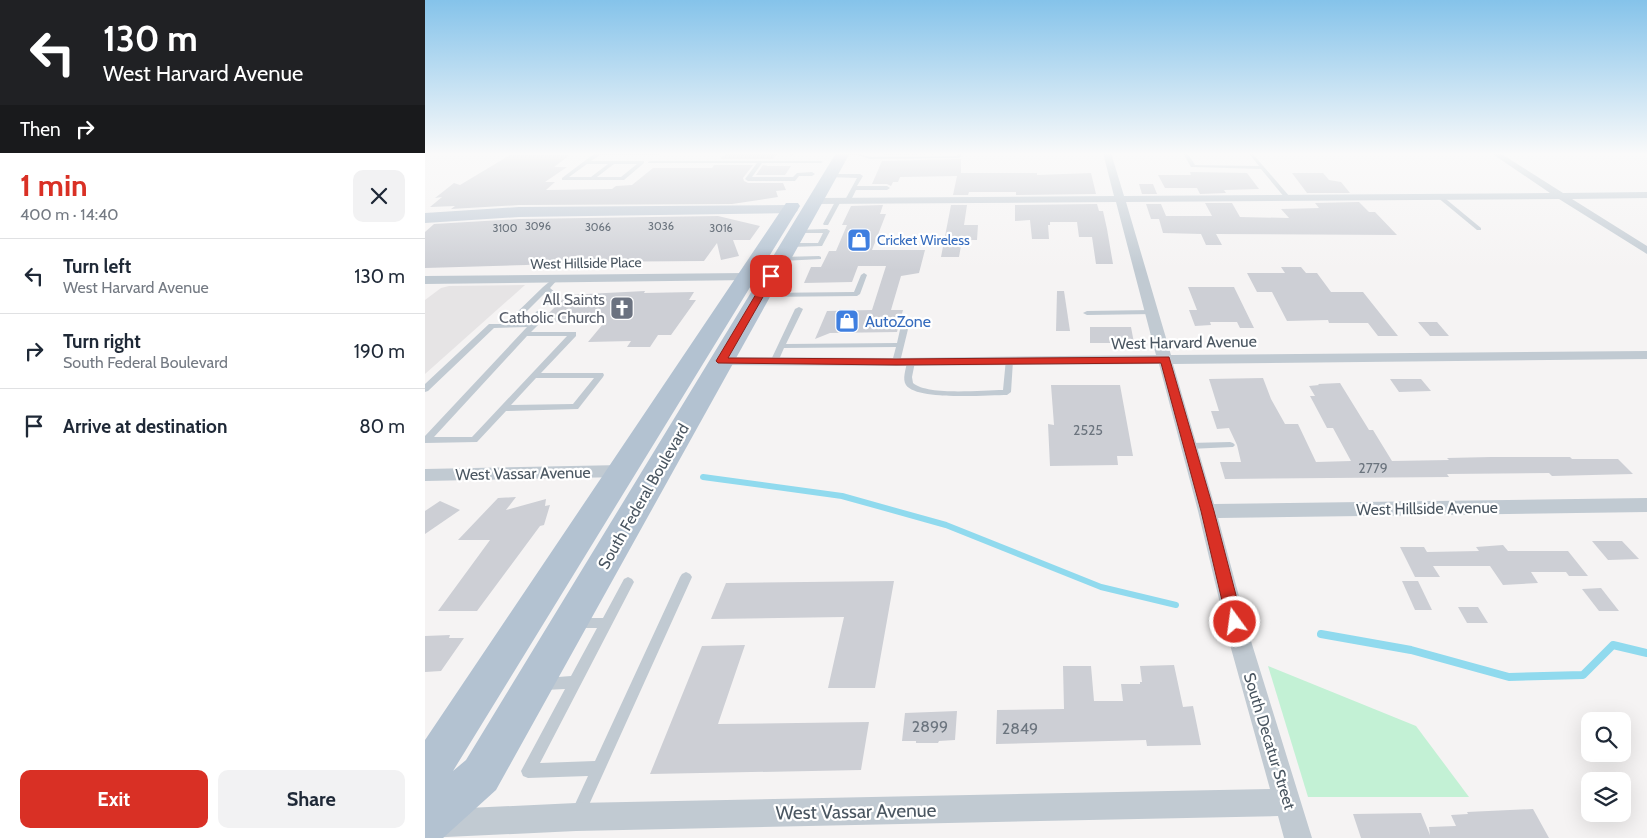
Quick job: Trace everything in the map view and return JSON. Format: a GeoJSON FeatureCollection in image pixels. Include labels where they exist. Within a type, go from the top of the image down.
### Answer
{"type":"FeatureCollection","features":[{"type":"Feature","properties":{"kind":"main road","name":"South Federal Boulevard"},"geometry":{"type":"LineString","coordinates":[[425,824],[481,775],[721,361],[753,286],[816,200]]}},
{"type":"Feature","properties":{"kind":"main road","name":"South Federal Boulevard"},"geometry":{"type":"LineString","coordinates":[[425,777],[727,308],[753,286],[816,200]]}},
{"type":"Feature","properties":{"kind":"main road"},"geometry":{"type":"LineString","coordinates":[[721,361],[712,354],[711,348],[727,308]]}},
{"type":"Feature","properties":{"kind":"main road"},"geometry":{"type":"LineString","coordinates":[[570,621],[590,570],[639,478],[636,474],[622,471]]}},
{"type":"Feature","properties":{"kind":"street","name":"South Decatur Street"},"geometry":{"type":"LineString","coordinates":[[1118,192],[1207,511],[1240,641],[1298,838]]}},
{"type":"Feature","properties":{"kind":"street"},"geometry":{"type":"LineString","coordinates":[[1555,192],[1647,251]]}},
{"type":"Feature","properties":{"kind":"street"},"geometry":{"type":"LineString","coordinates":[[425,218],[519,212],[816,200],[1647,195]]}},
{"type":"Feature","properties":{"kind":"street","name":"West Hillside Place"},"geometry":{"type":"LineString","coordinates":[[425,280],[555,279],[753,286]]}},
{"type":"Feature","properties":{"kind":"street"},"geometry":{"type":"LineString","coordinates":[[425,292],[441,280]]}},
{"type":"Feature","properties":{"kind":"street","name":"West Harvard Avenue"},"geometry":{"type":"LineString","coordinates":[[721,361],[911,362],[1647,355]]}},
{"type":"Feature","properties":{"kind":"street","name":"West Vassar Avenue"},"geometry":{"type":"LineString","coordinates":[[425,475],[622,471]]}},
{"type":"Feature","properties":{"kind":"street","name":"West Hillside Avenue"},"geometry":{"type":"LineString","coordinates":[[1207,511],[1647,505]]}},
{"type":"Feature","properties":{"kind":"street","name":"West Vassar Avenue"},"geometry":{"type":"LineString","coordinates":[[425,824],[576,817],[1288,802]]}},
{"type":"Feature","properties":{"kind":"lane"},"geometry":{"type":"LineString","coordinates":[[805,192],[816,200],[827,231],[820,245],[816,200]]}},
{"type":"Feature","properties":{"kind":"lane"},"geometry":{"type":"LineString","coordinates":[[816,200],[830,192]]}},
{"type":"Feature","properties":{"kind":"lane"},"geometry":{"type":"LineString","coordinates":[[816,200],[841,192]]}},
{"type":"Feature","properties":{"kind":"lane"},"geometry":{"type":"LineString","coordinates":[[1282,192],[1287,198]]}},
{"type":"Feature","properties":{"kind":"lane"},"geometry":{"type":"LineString","coordinates":[[1439,196],[1479,229]]}},
{"type":"Feature","properties":{"kind":"lane"},"geometry":{"type":"LineString","coordinates":[[816,200],[819,258]]}},
{"type":"Feature","properties":{"kind":"lane"},"geometry":{"type":"LineString","coordinates":[[753,286],[857,294],[864,275]]}},
{"type":"Feature","properties":{"kind":"lane"},"geometry":{"type":"LineString","coordinates":[[507,326],[555,279]]}},
{"type":"Feature","properties":{"kind":"lane"},"geometry":{"type":"LineString","coordinates":[[545,288],[554,294],[554,299],[549,304]]}},
{"type":"Feature","properties":{"kind":"lane"},"geometry":{"type":"LineString","coordinates":[[774,362],[799,309]]}},
{"type":"Feature","properties":{"kind":"lane"},"geometry":{"type":"LineString","coordinates":[[1087,313],[1152,312]]}},
{"type":"Feature","properties":{"kind":"lane"},"geometry":{"type":"LineString","coordinates":[[425,441],[540,313]]}},
{"type":"Feature","properties":{"kind":"lane"},"geometry":{"type":"LineString","coordinates":[[896,362],[905,321]]}},
{"type":"Feature","properties":{"kind":"lane"},"geometry":{"type":"LineString","coordinates":[[425,389],[492,326],[573,334],[474,440],[425,441]]}},
{"type":"Feature","properties":{"kind":"lane"},"geometry":{"type":"LineString","coordinates":[[781,346],[900,345]]}},
{"type":"Feature","properties":{"kind":"lane"},"geometry":{"type":"LineString","coordinates":[[911,362],[908,380],[910,386],[917,390],[933,392],[1007,392],[1009,361]]}},
{"type":"Feature","properties":{"kind":"lane"},"geometry":{"type":"LineString","coordinates":[[504,408],[575,408],[600,375],[534,376]]}},
{"type":"Feature","properties":{"kind":"lane"},"geometry":{"type":"LineString","coordinates":[[1189,446],[1230,445]]}},
{"type":"Feature","properties":{"kind":"lane"},"geometry":{"type":"LineString","coordinates":[[576,817],[686,577]]}},
{"type":"Feature","properties":{"kind":"lane"},"geometry":{"type":"LineString","coordinates":[[599,768],[528,771],[628,582]]}},
{"type":"Feature","properties":{"kind":"lane"},"geometry":{"type":"LineString","coordinates":[[570,621],[607,623]]}},
{"type":"Feature","properties":{"kind":"lane"},"geometry":{"type":"LineString","coordinates":[[533,684],[575,682]]}},
{"type":"Feature","properties":{"kind":"shaded area"},"geometry":{"type":"Polygon","coordinates":[[[525,285],[425,374],[425,300],[441,288],[449,286],[525,285]]]}},
{"type":"Feature","properties":{"kind":"green space"},"geometry":{"type":"Polygon","coordinates":[[[1268,666],[1416,726],[1469,797],[1308,797],[1268,666]]]}},
{"type":"Feature","properties":{"kind":"building"},"geometry":{"type":"Polygon","coordinates":[[[442,192],[776,192],[778,197],[732,204],[519,205],[451,209],[455,206],[430,207],[442,197],[435,198],[442,192]]]}},
{"type":"Feature","properties":{"kind":"building"},"geometry":{"type":"Polygon","coordinates":[[[954,192],[969,192],[968,195],[953,195],[954,192]]]}},
{"type":"Feature","properties":{"kind":"building"},"geometry":{"type":"Polygon","coordinates":[[[1016,192],[1096,192],[1096,194],[1016,195],[1016,192]]]}},
{"type":"Feature","properties":{"kind":"building"},"geometry":{"type":"Polygon","coordinates":[[[1141,192],[1156,192],[1157,194],[1142,194],[1141,192]]]}},
{"type":"Feature","properties":{"kind":"building"},"geometry":{"type":"Polygon","coordinates":[[[1199,192],[1226,193],[1200,194],[1199,192]]]}},
{"type":"Feature","properties":{"kind":"building"},"geometry":{"type":"Polygon","coordinates":[[[1306,192],[1350,193],[1307,193],[1306,192]]]}},
{"type":"Feature","properties":{"kind":"building"},"geometry":{"type":"Polygon","coordinates":[[[1359,202],[1369,212],[1375,212],[1397,235],[1216,234],[1222,245],[1206,245],[1201,234],[1163,233],[1159,219],[1151,219],[1146,204],[1161,204],[1166,216],[1212,216],[1205,203],[1232,203],[1240,217],[1289,218],[1281,209],[1319,208],[1315,203],[1359,202]]]}},
{"type":"Feature","properties":{"kind":"building"},"geometry":{"type":"Polygon","coordinates":[[[1097,204],[1099,211],[1103,211],[1113,264],[1096,264],[1092,237],[1079,237],[1077,222],[1050,222],[1050,225],[1048,225],[1049,239],[1032,239],[1030,220],[1015,221],[1015,205],[1097,204]]]}},
{"type":"Feature","properties":{"kind":"building"},"geometry":{"type":"Polygon","coordinates":[[[883,205],[880,214],[886,214],[872,250],[925,250],[919,273],[901,276],[891,310],[903,310],[897,332],[830,333],[815,339],[827,311],[872,310],[886,266],[858,266],[852,282],[804,283],[811,267],[821,267],[829,251],[836,251],[847,225],[842,225],[851,206],[883,205]]]}},
{"type":"Feature","properties":{"kind":"building"},"geometry":{"type":"Polygon","coordinates":[[[951,205],[967,205],[964,225],[978,225],[977,240],[962,240],[959,257],[941,257],[951,205]]]}},
{"type":"Feature","properties":{"kind":"building"},"geometry":{"type":"Polygon","coordinates":[[[718,216],[760,226],[750,240],[733,240],[739,256],[721,260],[717,243],[704,261],[569,262],[425,268],[425,232],[434,224],[519,219],[718,216]]]}},
{"type":"Feature","properties":{"kind":"building"},"geometry":{"type":"Polygon","coordinates":[[[1281,267],[1301,267],[1306,273],[1317,273],[1331,292],[1363,292],[1398,336],[1378,336],[1368,323],[1329,323],[1328,320],[1287,321],[1272,292],[1257,292],[1247,273],[1285,273],[1281,267]]]}},
{"type":"Feature","properties":{"kind":"building"},"geometry":{"type":"Polygon","coordinates":[[[1188,287],[1234,287],[1254,328],[1240,328],[1237,322],[1210,322],[1211,325],[1195,326],[1189,310],[1197,310],[1188,287]]]}},
{"type":"Feature","properties":{"kind":"building","name":"All Saints Catholic Church"},"geometry":{"type":"Polygon","coordinates":[[[645,291],[644,293],[694,292],[689,300],[696,300],[671,335],[658,335],[650,347],[627,347],[631,341],[588,342],[603,324],[585,324],[585,321],[540,322],[567,295],[645,291]]]}},
{"type":"Feature","properties":{"kind":"building"},"geometry":{"type":"Polygon","coordinates":[[[1057,291],[1064,291],[1070,331],[1056,331],[1057,291]]]}},
{"type":"Feature","properties":{"kind":"building"},"geometry":{"type":"Polygon","coordinates":[[[1418,322],[1437,322],[1449,336],[1430,336],[1418,322]]]}},
{"type":"Feature","properties":{"kind":"building"},"geometry":{"type":"Polygon","coordinates":[[[1090,327],[1131,327],[1134,343],[1090,343],[1090,327]]]}},
{"type":"Feature","properties":{"kind":"building"},"geometry":{"type":"Polygon","coordinates":[[[1263,378],[1271,399],[1285,424],[1298,424],[1316,462],[1351,461],[1333,428],[1327,428],[1310,396],[1315,396],[1309,386],[1340,383],[1369,430],[1373,430],[1392,461],[1491,457],[1618,459],[1633,474],[1552,476],[1549,473],[1447,474],[1449,477],[1225,479],[1220,462],[1241,462],[1237,445],[1229,428],[1217,429],[1211,411],[1219,411],[1209,379],[1263,378]]]}},
{"type":"Feature","properties":{"kind":"building"},"geometry":{"type":"Polygon","coordinates":[[[1390,379],[1421,379],[1431,391],[1399,392],[1390,379]]]}},
{"type":"Feature","properties":{"kind":"building"},"geometry":{"type":"Polygon","coordinates":[[[1051,385],[1120,385],[1133,456],[1117,456],[1118,465],[1050,466],[1048,424],[1054,425],[1051,385]]]}},
{"type":"Feature","properties":{"kind":"building"},"geometry":{"type":"Polygon","coordinates":[[[516,497],[506,510],[546,499],[545,506],[550,505],[544,525],[540,526],[477,611],[438,611],[490,540],[458,540],[498,498],[516,497]]]}},
{"type":"Feature","properties":{"kind":"building"},"geometry":{"type":"Polygon","coordinates":[[[440,501],[460,510],[425,534],[425,511],[440,501]]]}},
{"type":"Feature","properties":{"kind":"building"},"geometry":{"type":"Polygon","coordinates":[[[1592,541],[1622,541],[1639,559],[1608,560],[1592,541]]]}},
{"type":"Feature","properties":{"kind":"building"},"geometry":{"type":"Polygon","coordinates":[[[1503,545],[1508,551],[1568,551],[1588,576],[1569,576],[1566,572],[1531,572],[1538,583],[1503,585],[1490,566],[1433,566],[1440,577],[1415,577],[1400,547],[1424,547],[1427,552],[1479,551],[1476,547],[1503,545]]]}},
{"type":"Feature","properties":{"kind":"building"},"geometry":{"type":"Polygon","coordinates":[[[894,581],[875,688],[828,688],[844,617],[711,619],[726,583],[894,581]]]}},
{"type":"Feature","properties":{"kind":"building"},"geometry":{"type":"Polygon","coordinates":[[[1402,581],[1418,581],[1432,610],[1415,610],[1402,581]]]}},
{"type":"Feature","properties":{"kind":"building"},"geometry":{"type":"Polygon","coordinates":[[[1601,588],[1619,611],[1599,611],[1582,589],[1601,588]]]}},
{"type":"Feature","properties":{"kind":"building"},"geometry":{"type":"Polygon","coordinates":[[[1458,607],[1478,607],[1488,623],[1467,623],[1458,607]]]}},
{"type":"Feature","properties":{"kind":"building"},"geometry":{"type":"Polygon","coordinates":[[[450,635],[449,638],[464,638],[441,671],[425,672],[425,636],[450,635]]]}},
{"type":"Feature","properties":{"kind":"building"},"geometry":{"type":"Polygon","coordinates":[[[745,645],[718,724],[869,722],[861,770],[650,774],[702,646],[745,645]]]}},
{"type":"Feature","properties":{"kind":"building"},"geometry":{"type":"Polygon","coordinates":[[[1174,665],[1183,707],[1193,706],[1201,745],[1147,746],[1146,740],[996,744],[997,710],[1064,709],[1063,666],[1091,666],[1094,701],[1123,701],[1121,684],[1140,684],[1142,682],[1140,666],[1174,665]]]}},
{"type":"Feature","properties":{"kind":"building"},"geometry":{"type":"Polygon","coordinates":[[[957,711],[955,740],[939,741],[938,743],[902,741],[905,713],[957,711]]]}},
{"type":"Feature","properties":{"kind":"building"},"geometry":{"type":"Polygon","coordinates":[[[1533,809],[1549,838],[1361,838],[1353,814],[1421,813],[1430,835],[1429,827],[1456,826],[1451,815],[1468,814],[1467,812],[1533,809]]]}},
{"type":"Feature","properties":{"kind":"waterway"},"geometry":{"type":"LineString","coordinates":[[703,477],[842,496],[946,525],[1101,587],[1176,605]]}},
{"type":"Feature","properties":{"kind":"waterway"},"geometry":{"type":"LineString","coordinates":[[1321,634],[1411,650],[1509,677],[1583,675],[1613,645],[1647,653]]}},
{"type":"Feature","properties":{"kind":"place","name":"Cricket Wireless"},"geometry":{"type":"Point","coordinates":[859,240]}},
{"type":"Feature","properties":{"kind":"place","name":"All Saints Catholic Church"},"geometry":{"type":"Point","coordinates":[622,308]}},
{"type":"Feature","properties":{"kind":"place","name":"AutoZone"},"geometry":{"type":"Point","coordinates":[847,321]}},
{"type":"Feature","properties":{"kind":"route"},"geometry":{"type":"LineString","coordinates":[[771,276],[721,361],[1165,360],[1207,511],[1235,622]]}}]}
